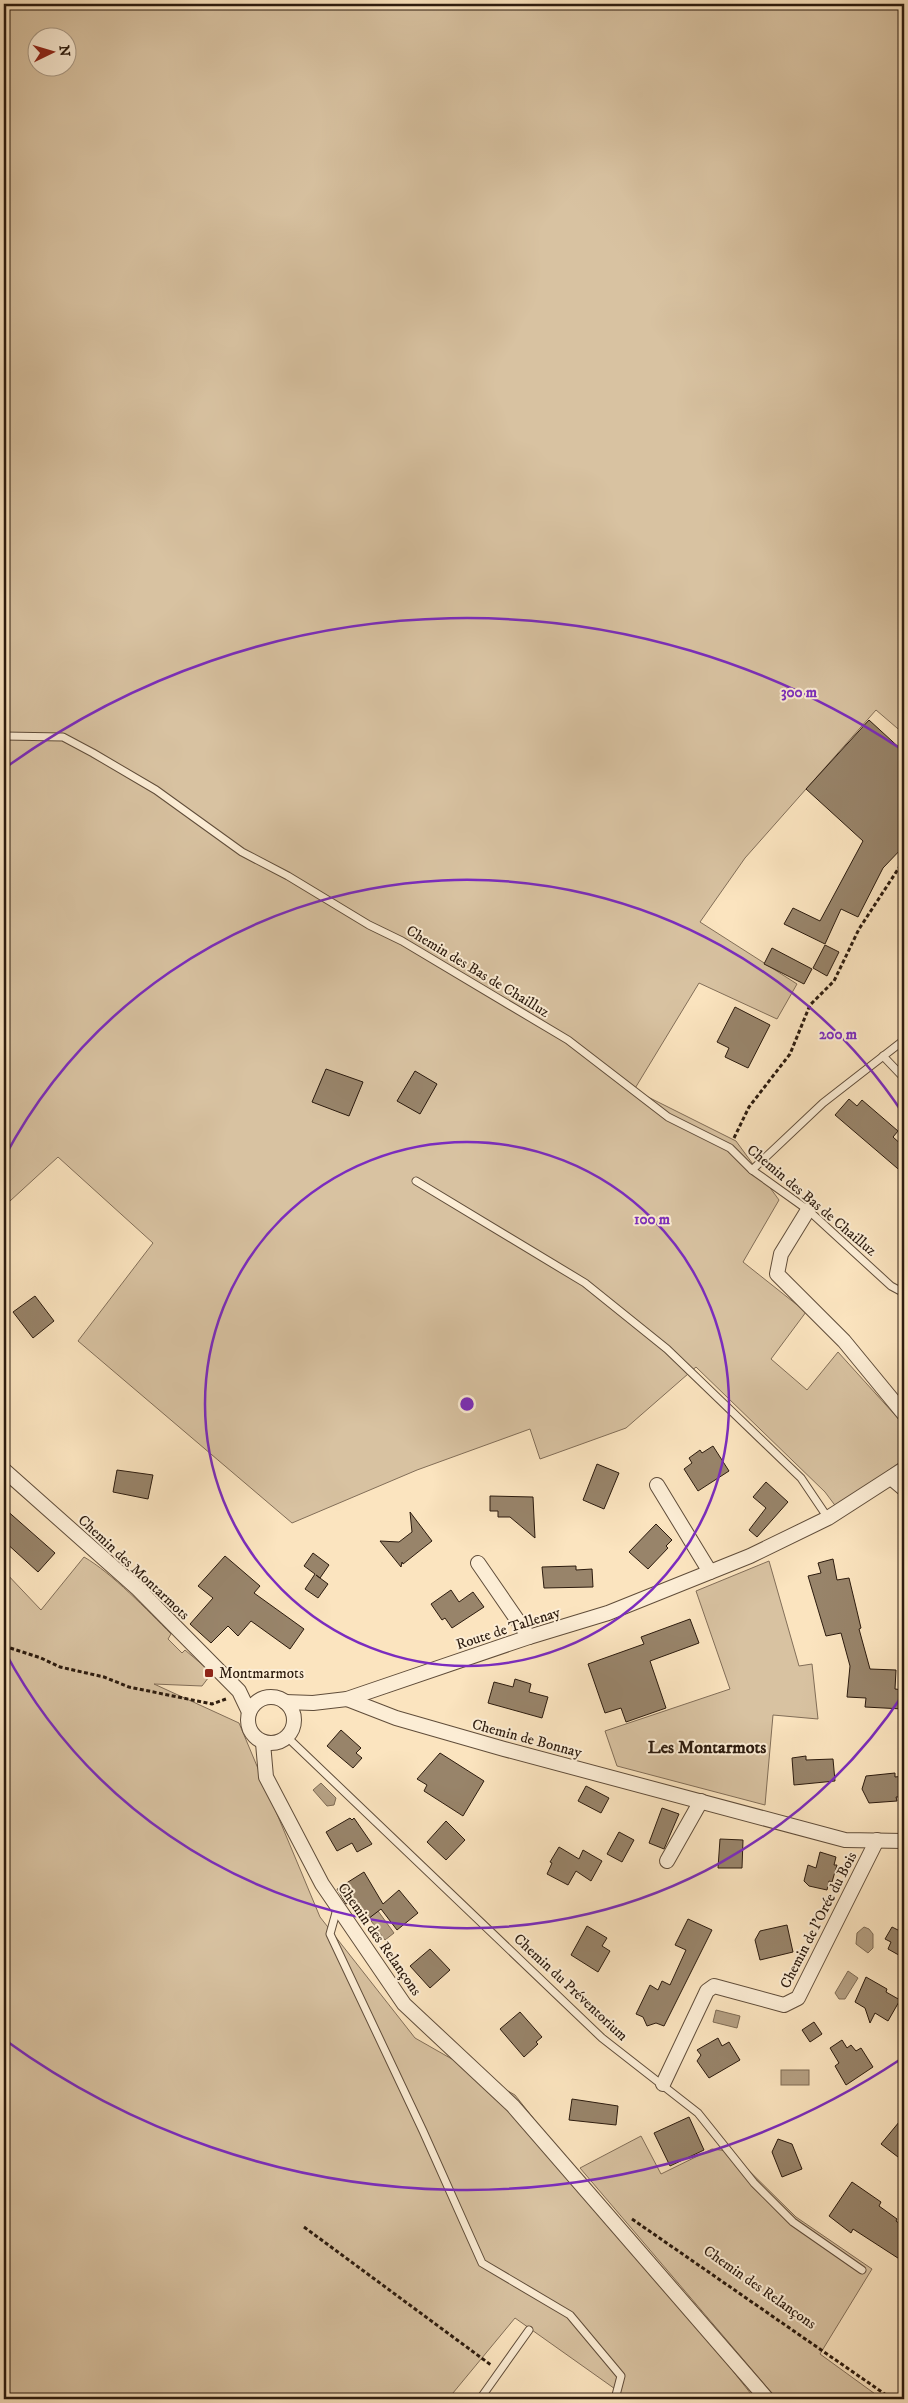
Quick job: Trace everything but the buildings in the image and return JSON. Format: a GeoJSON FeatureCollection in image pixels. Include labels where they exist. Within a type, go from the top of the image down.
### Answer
{"type":"FeatureCollection","features":[{"type":"Feature","properties":{"kind":"street"},"geometry":{"type":"LineString","coordinates":[[808,1210],[781,1254],[777,1274],[844,1341],[904,1414]]}},
{"type":"Feature","properties":{"kind":"street","name":"Route de Tallenay"},"geometry":{"type":"LineString","coordinates":[[285,1702],[313,1704],[347,1699],[608,1612],[750,1556],[828,1518],[904,1469]]}},
{"type":"Feature","properties":{"kind":"street","name":"Chemin des Montarmots"},"geometry":{"type":"LineString","coordinates":[[4,1470],[138,1589],[239,1692],[249,1712]]}},
{"type":"Feature","properties":{"kind":"street"},"geometry":{"type":"LineString","coordinates":[[891,1478],[904,1488]]}},
{"type":"Feature","properties":{"kind":"street"},"geometry":{"type":"LineString","coordinates":[[657,1485],[710,1572]]}},
{"type":"Feature","properties":{"kind":"street"},"geometry":{"type":"LineString","coordinates":[[478,1563],[529,1637]]}},
{"type":"Feature","properties":{"kind":"street","name":"Chemin des Montarmots"},"geometry":{"type":"LineString","coordinates":[[239,1692],[258,1700]]}},
{"type":"Feature","properties":{"kind":"street"},"geometry":{"type":"LineString","coordinates":[[272,1697],[285,1702],[294,1718],[292,1731],[287,1737],[276,1743],[263,1743],[256,1739],[248,1727],[249,1712],[258,1700],[272,1697]]}},
{"type":"Feature","properties":{"kind":"street","name":"Chemin de Bonnay"},"geometry":{"type":"LineString","coordinates":[[347,1699],[396,1718],[845,1840],[904,1841]]}},
{"type":"Feature","properties":{"kind":"street","name":"Route de Tallenay"},"geometry":{"type":"LineString","coordinates":[[294,1718],[313,1704]]}},
{"type":"Feature","properties":{"kind":"street","name":"Chemin des Relançons"},"geometry":{"type":"LineString","coordinates":[[263,1743],[266,1778],[337,1909],[404,2004],[513,2106],[767,2399]]}},
{"type":"Feature","properties":{"kind":"street"},"geometry":{"type":"LineString","coordinates":[[667,1861],[700,1801]]}},
{"type":"Feature","properties":{"kind":"street","name":"Chemin de l’Orée du Bois"},"geometry":{"type":"LineString","coordinates":[[663,2084],[708,1990],[714,1986],[784,2005],[798,1998],[876,1840]]}},
{"type":"Feature","properties":{"kind":"lane","name":"Chemin des Bas de Chailluz"},"geometry":{"type":"LineString","coordinates":[[4,736],[63,737],[93,753],[156,790],[242,852],[288,876],[369,925],[402,941],[568,1040],[668,1117],[730,1148],[752,1170],[808,1210],[891,1286],[904,1293]]}},
{"type":"Feature","properties":{"kind":"lane"},"geometry":{"type":"LineString","coordinates":[[752,1170],[823,1103],[904,1040]]}},
{"type":"Feature","properties":{"kind":"lane"},"geometry":{"type":"LineString","coordinates":[[883,1056],[904,1078]]}},
{"type":"Feature","properties":{"kind":"lane"},"geometry":{"type":"LineString","coordinates":[[416,1181],[585,1283],[667,1349],[801,1478],[828,1518]]}},
{"type":"Feature","properties":{"kind":"lane","name":"Chemin du Préventorium"},"geometry":{"type":"LineString","coordinates":[[287,1737],[602,2038],[698,2113],[754,2183],[793,2222],[862,2270]]}},
{"type":"Feature","properties":{"kind":"lane"},"geometry":{"type":"LineString","coordinates":[[337,1909],[330,1934],[423,2131],[482,2264],[570,2314],[621,2376],[615,2399]]}},
{"type":"Feature","properties":{"kind":"lane"},"geometry":{"type":"LineString","coordinates":[[480,2399],[529,2330]]}},
{"type":"Feature","properties":{"kind":"path"},"geometry":{"type":"LineString","coordinates":[[730,1148],[749,1107],[790,1054],[810,1005],[834,981],[859,929],[904,860]]}},
{"type":"Feature","properties":{"kind":"path"},"geometry":{"type":"LineString","coordinates":[[4,1646],[41,1658],[60,1668],[74,1669],[128,1686],[212,1704],[239,1692]]}},
{"type":"Feature","properties":{"kind":"path","name":"Chemin des Relançons"},"geometry":{"type":"LineString","coordinates":[[629,2218],[637,2221],[892,2399]]}},
{"type":"Feature","properties":{"kind":"path"},"geometry":{"type":"LineString","coordinates":[[304,2226],[500,2371]]}},
{"type":"Feature","properties":{"kind":"shaded area"},"geometry":{"type":"Polygon","coordinates":[[[4,4],[904,4],[904,734],[876,710],[745,858],[700,922],[797,984],[777,1019],[699,983],[634,1090],[736,1141],[779,1200],[743,1262],[806,1312],[771,1359],[807,1390],[838,1352],[904,1425],[904,1459],[837,1508],[825,1492],[696,1367],[626,1428],[540,1459],[530,1429],[417,1470],[292,1523],[78,1341],[153,1243],[58,1157],[10,1201],[4,1194],[4,4]]]}},
{"type":"Feature","properties":{"kind":"shaded area"},"geometry":{"type":"Polygon","coordinates":[[[84,1557],[118,1582],[141,1604],[171,1634],[168,1639],[182,1653],[185,1650],[212,1673],[202,1686],[154,1684],[239,1723],[320,1917],[415,2038],[515,2095],[755,2399],[624,2399],[625,2396],[515,2318],[448,2399],[4,2399],[4,1571],[41,1610],[84,1557]]]}},
{"type":"Feature","properties":{"kind":"shaded area"},"geometry":{"type":"Polygon","coordinates":[[[769,1561],[799,1666],[812,1664],[818,1719],[773,1715],[765,1805],[617,1766],[605,1731],[730,1689],[696,1591],[769,1561]]]}},
{"type":"Feature","properties":{"kind":"shaded area"},"geometry":{"type":"Polygon","coordinates":[[[321,1783],[336,1798],[334,1805],[327,1806],[313,1790],[321,1783]]]}},
{"type":"Feature","properties":{"kind":"shaded area"},"geometry":{"type":"Polygon","coordinates":[[[378,1911],[394,1933],[385,1940],[369,1918],[378,1911]]]}},
{"type":"Feature","properties":{"kind":"shaded area"},"geometry":{"type":"Polygon","coordinates":[[[864,1927],[873,1934],[873,1948],[868,1953],[856,1944],[857,1933],[864,1927]]]}},
{"type":"Feature","properties":{"kind":"shaded area"},"geometry":{"type":"Polygon","coordinates":[[[848,1971],[858,1978],[845,1999],[839,1999],[835,1993],[848,1971]]]}},
{"type":"Feature","properties":{"kind":"shaded area"},"geometry":{"type":"Polygon","coordinates":[[[716,2010],[740,2016],[737,2028],[713,2022],[716,2010]]]}},
{"type":"Feature","properties":{"kind":"shaded area"},"geometry":{"type":"Polygon","coordinates":[[[781,2070],[809,2070],[809,2085],[781,2085],[781,2070]]]}},
{"type":"Feature","properties":{"kind":"shaded area"},"geometry":{"type":"Polygon","coordinates":[[[641,2136],[661,2174],[712,2149],[729,2151],[796,2217],[872,2269],[820,2354],[882,2399],[777,2399],[580,2168],[641,2136]]]}},
{"type":"Feature","properties":{"kind":"place","name":"Montmarmots"},"geometry":{"type":"Point","coordinates":[209,1673]}},
{"type":"Feature","properties":{"kind":"district","name":"Les Montarmots"},"geometry":{"type":"Point","coordinates":[707,1747]}}]}
